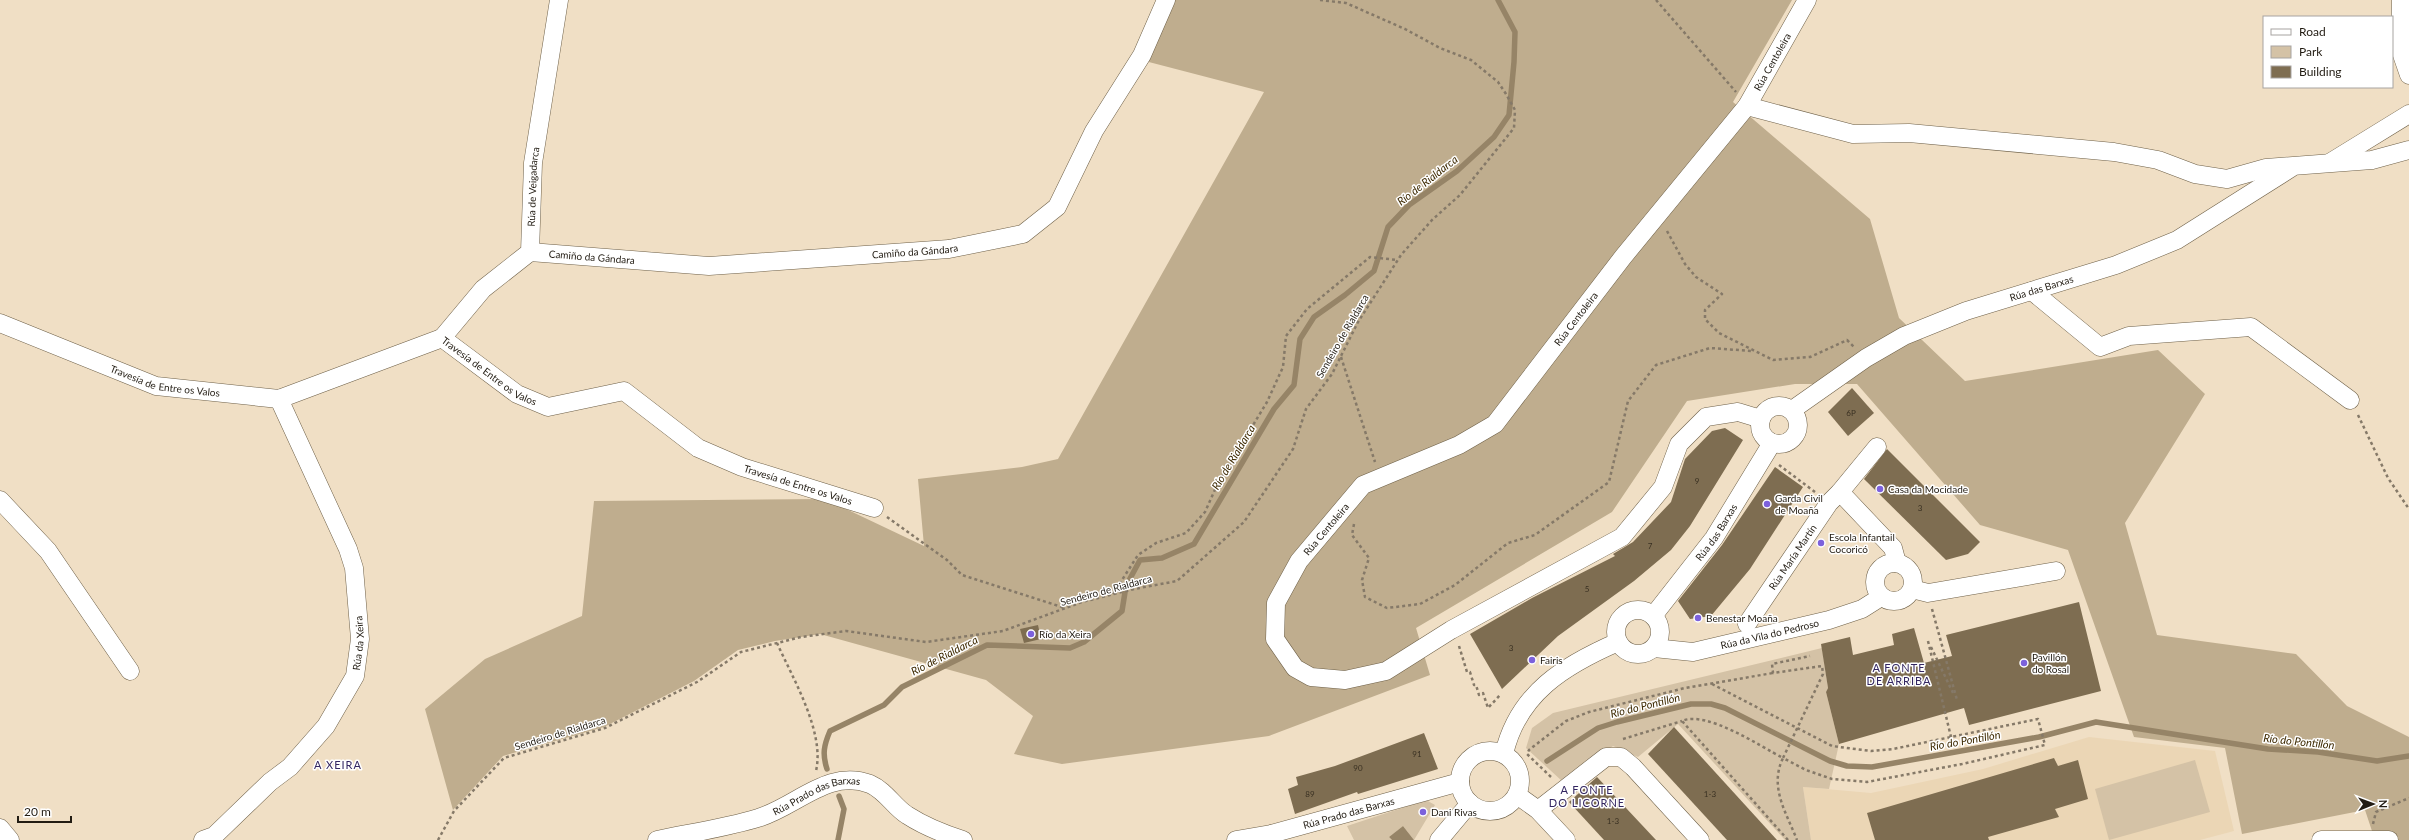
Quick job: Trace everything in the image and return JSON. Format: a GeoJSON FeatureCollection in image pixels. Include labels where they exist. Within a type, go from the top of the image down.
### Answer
{"type":"FeatureCollection","features":[{"type":"Feature","properties":{"kind":"street","name":"Rúa de Veigadarca"},"geometry":{"type":"LineString","coordinates":[[530,252],[533,163],[559,0]]}},
{"type":"Feature","properties":{"kind":"street","name":"Camiño da Gándara"},"geometry":{"type":"LineString","coordinates":[[530,252],[709,266],[949,249],[1023,234],[1057,207],[1094,131],[1142,56],[1166,0]]}},
{"type":"Feature","properties":{"kind":"street","name":"Rúa Centoleira"},"geometry":{"type":"LineString","coordinates":[[1761,419],[1738,412],[1706,417],[1679,444],[1663,488],[1622,537],[1450,630],[1386,671],[1345,680],[1311,677],[1295,668],[1275,639],[1276,604],[1299,561],[1363,485],[1459,446],[1495,424],[1622,257],[1747,106],[1807,0]]}},
{"type":"Feature","properties":{"kind":"street"},"geometry":{"type":"LineString","coordinates":[[2401,0],[2400,49],[2409,75]]}},
{"type":"Feature","properties":{"kind":"street"},"geometry":{"type":"LineString","coordinates":[[1747,106],[1853,134],[1909,134],[2114,152],[2158,160],[2195,174],[2227,179],[2266,168],[2292,168],[2372,160],[2409,150]]}},
{"type":"Feature","properties":{"kind":"street"},"geometry":{"type":"LineString","coordinates":[[2329,164],[2409,114]]}},
{"type":"Feature","properties":{"kind":"street","name":"Rúa das Barxas"},"geometry":{"type":"LineString","coordinates":[[1792,410],[1866,358],[1911,333],[1966,311],[2116,265],[2177,240],[2292,168]]}},
{"type":"Feature","properties":{"kind":"street"},"geometry":{"type":"LineString","coordinates":[[442,338],[483,289],[530,252]]}},
{"type":"Feature","properties":{"kind":"street"},"geometry":{"type":"LineString","coordinates":[[2032,291],[2100,347],[2129,336],[2251,327],[2350,400]]}},
{"type":"Feature","properties":{"kind":"street","name":"Travesía de Entre os Valos"},"geometry":{"type":"LineString","coordinates":[[0,324],[156,386],[279,399],[442,338],[517,394],[548,407],[624,391],[698,448],[742,466],[874,508]]}},
{"type":"Feature","properties":{"kind":"street","name":"Rúa da Xeira"},"geometry":{"type":"LineString","coordinates":[[211,839],[270,782],[290,767],[326,726],[355,676],[360,639],[354,568],[348,549],[279,399]]}},
{"type":"Feature","properties":{"kind":"street"},"geometry":{"type":"LineString","coordinates":[[1780,405],[1792,410],[1798,419],[1798,430],[1792,439],[1769,449],[1760,428],[1761,419],[1768,409],[1780,405]]}},
{"type":"Feature","properties":{"kind":"street","name":"Rúa María Martín"},"geometry":{"type":"LineString","coordinates":[[1747,624],[1835,497],[1877,447]]}},
{"type":"Feature","properties":{"kind":"street","name":"Rúa das Barxas"},"geometry":{"type":"LineString","coordinates":[[1653,616],[1714,538],[1769,449]]}},
{"type":"Feature","properties":{"kind":"street"},"geometry":{"type":"LineString","coordinates":[[1835,497],[1893,548],[1898,563]]}},
{"type":"Feature","properties":{"kind":"street"},"geometry":{"type":"LineString","coordinates":[[0,500],[48,551],[130,671]]}},
{"type":"Feature","properties":{"kind":"street"},"geometry":{"type":"LineString","coordinates":[[1920,591],[1904,565],[1898,563],[1884,565],[1876,574],[1874,587],[1881,597],[1892,602],[1899,601],[1909,594],[1920,591],[2056,571]]}},
{"type":"Feature","properties":{"kind":"street","name":"Rúa da Vila do Pedroso"},"geometry":{"type":"LineString","coordinates":[[1654,648],[1693,652],[1829,620],[1862,609],[1881,597]]}},
{"type":"Feature","properties":{"kind":"street"},"geometry":{"type":"LineString","coordinates":[[1634,611],[1647,612],[1653,616],[1660,628],[1660,635],[1654,648],[1648,652],[1634,654],[1622,648],[1618,642],[1617,629],[1623,617],[1634,611]]}},
{"type":"Feature","properties":{"kind":"street"},"geometry":{"type":"LineString","coordinates":[[1504,754],[1509,733],[1527,704],[1545,684],[1583,657],[1618,642]]}},
{"type":"Feature","properties":{"kind":"street"},"geometry":{"type":"LineString","coordinates":[[1484,751],[1494,751],[1504,754],[1512,760],[1519,772],[1520,786],[1517,795],[1510,804],[1495,810],[1479,809],[1470,803],[1461,790],[1460,782],[1464,767],[1474,755],[1484,751]]}},
{"type":"Feature","properties":{"kind":"street"},"geometry":{"type":"LineString","coordinates":[[1538,810],[1606,757],[1621,757],[1633,767],[1700,840]]}},
{"type":"Feature","properties":{"kind":"street","name":"Rúa Prado das Barxas"},"geometry":{"type":"LineString","coordinates":[[657,840],[699,835],[759,818],[838,780],[852,780],[871,785],[887,796],[907,815],[947,835],[963,840]]}},
{"type":"Feature","properties":{"kind":"street","name":"Rúa Prado das Barxas"},"geometry":{"type":"LineString","coordinates":[[1236,840],[1271,834],[1460,782]]}},
{"type":"Feature","properties":{"kind":"street"},"geometry":{"type":"LineString","coordinates":[[1517,795],[1538,810],[1566,840]]}},
{"type":"Feature","properties":{"kind":"street"},"geometry":{"type":"LineString","coordinates":[[1439,840],[1470,803]]}},
{"type":"Feature","properties":{"kind":"street"},"geometry":{"type":"LineString","coordinates":[[0,828],[10,840]]}},
{"type":"Feature","properties":{"kind":"street"},"geometry":{"type":"LineString","coordinates":[[2320,840],[2388,840]]}},
{"type":"Feature","properties":{"kind":"path","name":"Sendeiro de Rialdarca"},"geometry":{"type":"LineString","coordinates":[[438,840],[454,811],[504,758],[606,728],[697,682],[741,652],[800,637],[846,631],[926,642],[1003,631],[1066,608],[1113,594],[1134,588],[1176,581],[1244,522],[1293,449],[1306,409],[1332,374],[1358,322],[1397,260],[1432,220],[1460,195],[1514,128],[1515,110],[1506,94],[1498,82],[1471,60],[1440,48],[1405,29],[1346,3],[1320,0]]}},
{"type":"Feature","properties":{"kind":"path"},"geometry":{"type":"LineString","coordinates":[[1656,0],[1747,106]]}},
{"type":"Feature","properties":{"kind":"path"},"geometry":{"type":"LineString","coordinates":[[1662,208],[1666,228],[1685,264],[1696,277],[1722,294],[1705,310],[1705,319],[1719,333],[1752,351],[1773,360],[1810,357],[1847,340],[1866,358]]}},
{"type":"Feature","properties":{"kind":"path"},"geometry":{"type":"LineString","coordinates":[[1113,594],[1138,555],[1156,543],[1186,533],[1205,512],[1218,483],[1255,425],[1283,367],[1286,336],[1307,309],[1370,257],[1397,260]]}},
{"type":"Feature","properties":{"kind":"path"},"geometry":{"type":"LineString","coordinates":[[1355,521],[1352,535],[1369,558],[1362,580],[1365,597],[1387,608],[1420,604],[1455,585],[1508,543],[1536,535],[1609,482],[1628,401],[1656,365],[1710,348],[1752,351]]}},
{"type":"Feature","properties":{"kind":"path"},"geometry":{"type":"LineString","coordinates":[[1340,356],[1368,440]]}},
{"type":"Feature","properties":{"kind":"path"},"geometry":{"type":"LineString","coordinates":[[2350,400],[2388,478],[2409,509]]}},
{"type":"Feature","properties":{"kind":"path"},"geometry":{"type":"LineString","coordinates":[[1769,449],[1835,497]]}},
{"type":"Feature","properties":{"kind":"path"},"geometry":{"type":"LineString","coordinates":[[874,508],[947,560],[962,576],[1066,608]]}},
{"type":"Feature","properties":{"kind":"path"},"geometry":{"type":"LineString","coordinates":[[1920,591],[1956,700],[1928,641],[1951,737]]}},
{"type":"Feature","properties":{"kind":"path"},"geometry":{"type":"LineString","coordinates":[[1450,630],[1467,672],[1470,672],[1474,685],[1476,684],[1479,696],[1483,693],[1488,708],[1502,694]]}},
{"type":"Feature","properties":{"kind":"path"},"geometry":{"type":"LineString","coordinates":[[777,643],[816,734],[818,761],[811,792]]}},
{"type":"Feature","properties":{"kind":"path"},"geometry":{"type":"LineString","coordinates":[[1773,673],[1772,664],[1810,656]]}},
{"type":"Feature","properties":{"kind":"path"},"geometry":{"type":"LineString","coordinates":[[1555,781],[1527,754],[1528,750],[1566,722],[1589,712],[1648,696],[1773,673],[1822,666],[1824,674],[1778,768],[1776,784],[1782,808],[1797,840]]}},
{"type":"Feature","properties":{"kind":"path"},"geometry":{"type":"LineString","coordinates":[[1622,739],[1689,718],[1708,721],[1783,756],[1806,770],[1832,779],[1868,782],[2045,746],[2038,719],[1893,749],[1864,750],[1832,746],[1813,738],[1712,684]]}},
{"type":"Feature","properties":{"kind":"path"},"geometry":{"type":"LineString","coordinates":[[1682,721],[1788,840]]}},
{"type":"Feature","properties":{"kind":"path"},"geometry":{"type":"LineString","coordinates":[[2370,839],[2376,812],[2409,798]]}},
{"type":"Feature","properties":{"kind":"shaded area"},"geometry":{"type":"Polygon","coordinates":[[[1162,0],[1792,0],[1733,102],[1870,219],[1899,318],[1965,381],[2158,350],[2205,394],[2125,523],[2157,635],[2296,654],[2347,706],[2409,737],[2409,840],[2375,840],[2365,810],[2242,834],[2225,748],[2134,737],[2068,550],[1980,525],[1857,384],[1795,384],[1687,401],[1612,512],[1416,628],[1430,675],[1269,736],[1062,764],[1014,754],[1033,716],[986,680],[820,634],[775,641],[738,650],[694,681],[604,727],[503,756],[453,810],[425,709],[485,659],[582,616],[594,501],[825,499],[924,546],[918,479],[1022,467],[1058,459],[1264,92],[1145,61],[1162,0]]]}},
{"type":"Feature","properties":{"kind":"shaded area"},"geometry":{"type":"Polygon","coordinates":[[[2089,737],[2215,751],[2234,831],[2200,840],[1811,840],[1803,787],[1871,793],[1983,769],[2089,737]]]}},
{"type":"Feature","properties":{"kind":"shaded area"},"geometry":{"type":"Polygon","coordinates":[[[1403,826],[1414,840],[1392,840],[1389,837],[1403,826]]]}},
{"type":"Feature","properties":{"kind":"green space"},"geometry":{"type":"Polygon","coordinates":[[[1822,648],[1828,688],[1826,692],[1839,744],[1829,789],[1803,787],[1811,840],[1785,840],[1678,724],[1638,757],[1613,746],[1562,781],[1526,748],[1532,728],[1553,713],[1822,648]]]}},
{"type":"Feature","properties":{"kind":"green space"},"geometry":{"type":"Polygon","coordinates":[[[2195,760],[2210,812],[2109,840],[2095,789],[2195,760]]]}},
{"type":"Feature","properties":{"kind":"green space"},"geometry":{"type":"Polygon","coordinates":[[[1426,800],[1435,805],[1414,840],[1403,826],[1389,837],[1392,840],[1354,840],[1347,826],[1426,800]]]}},
{"type":"Feature","properties":{"kind":"building"},"geometry":{"type":"Polygon","coordinates":[[[1852,388],[1874,413],[1848,436],[1828,412],[1852,388]]]}},
{"type":"Feature","properties":{"kind":"building"},"geometry":{"type":"Polygon","coordinates":[[[1725,428],[1743,440],[1690,526],[1671,550],[1634,581],[1558,636],[1502,689],[1470,634],[1532,598],[1615,556],[1613,554],[1633,542],[1671,502],[1685,459],[1712,431],[1725,428]]]}},
{"type":"Feature","properties":{"kind":"building"},"geometry":{"type":"Polygon","coordinates":[[[1887,449],[1980,542],[1968,554],[1946,560],[1864,479],[1887,449]]]}},
{"type":"Feature","properties":{"kind":"building"},"geometry":{"type":"Polygon","coordinates":[[[1775,467],[1803,487],[1750,569],[1711,616],[1690,619],[1678,601],[1722,545],[1775,467]]]}},
{"type":"Feature","properties":{"kind":"building"},"geometry":{"type":"Polygon","coordinates":[[[2079,602],[2101,691],[1969,725],[1964,708],[1839,744],[1826,692],[1828,688],[1821,644],[1850,637],[1853,655],[1894,645],[1892,634],[1914,628],[1924,663],[1952,656],[1946,635],[2079,602]]]}},
{"type":"Feature","properties":{"kind":"building","name":"Río da Xeira"},"geometry":{"type":"Polygon","coordinates":[[[1038,625],[1041,639],[1024,643],[1020,629],[1038,625]]]}},
{"type":"Feature","properties":{"kind":"building"},"geometry":{"type":"Polygon","coordinates":[[[1674,727],[1777,840],[1727,840],[1648,754],[1674,727]]]}},
{"type":"Feature","properties":{"kind":"building"},"geometry":{"type":"Polygon","coordinates":[[[1424,733],[1438,769],[1358,794],[1357,792],[1295,814],[1288,789],[1298,785],[1296,777],[1335,766],[1424,733]]]}},
{"type":"Feature","properties":{"kind":"building"},"geometry":{"type":"Polygon","coordinates":[[[2054,758],[2058,766],[2078,760],[2088,799],[2055,809],[2059,817],[1988,837],[1989,840],[1875,840],[1867,813],[2054,758]]]}},
{"type":"Feature","properties":{"kind":"building"},"geometry":{"type":"Polygon","coordinates":[[[1597,777],[1656,840],[1604,840],[1569,802],[1597,777]]]}},
{"type":"Feature","properties":{"kind":"waterway","name":"Río de Rialdarca"},"geometry":{"type":"LineString","coordinates":[[827,769],[824,750],[830,731],[884,705],[902,687],[987,645],[1070,648],[1084,642],[1122,611],[1126,586],[1140,560],[1162,558],[1194,544],[1274,409],[1294,385],[1300,339],[1314,317],[1345,295],[1374,271],[1388,227],[1409,205],[1457,171],[1494,137],[1509,115],[1515,32],[1498,0]]}},
{"type":"Feature","properties":{"kind":"waterway","name":"Río do Pontillón"},"geometry":{"type":"LineString","coordinates":[[1547,761],[1598,728],[1691,704],[1711,704],[1725,708],[1830,761],[1847,766],[1872,767],[2039,737],[2096,722],[2268,749],[2318,752],[2377,761],[2409,756]]}},
{"type":"Feature","properties":{"kind":"waterway","name":"Río de Rialdarca"},"geometry":{"type":"LineString","coordinates":[[838,840],[844,809],[839,796]]}},
{"type":"Feature","properties":{"kind":"place","name":"Casa da Mocidade"},"geometry":{"type":"Point","coordinates":[1880,489]}},
{"type":"Feature","properties":{"kind":"place","name":"Garda Civil de Moaña"},"geometry":{"type":"Point","coordinates":[1767,504]}},
{"type":"Feature","properties":{"kind":"place","name":"Escola Infantail Cocoricó"},"geometry":{"type":"Point","coordinates":[1821,543]}},
{"type":"Feature","properties":{"kind":"place","name":"Benestar Moaña"},"geometry":{"type":"Point","coordinates":[1698,618]}},
{"type":"Feature","properties":{"kind":"place","name":"Río da Xeira"},"geometry":{"type":"Point","coordinates":[1031,634]}},
{"type":"Feature","properties":{"kind":"place","name":"Fairis"},"geometry":{"type":"Point","coordinates":[1532,660]}},
{"type":"Feature","properties":{"kind":"place","name":"Pavillón do Rosal"},"geometry":{"type":"Point","coordinates":[2024,663]}},
{"type":"Feature","properties":{"kind":"place","name":"Dani Rivas"},"geometry":{"type":"Point","coordinates":[1423,812]}},
{"type":"Feature","properties":{"kind":"district","name":"A FONTE DE ARRIBA"},"geometry":{"type":"Point","coordinates":[1899,673]}},
{"type":"Feature","properties":{"kind":"district","name":"A XEIRA"},"geometry":{"type":"Point","coordinates":[338,764]}},
{"type":"Feature","properties":{"kind":"district","name":"A FONTE DO LICORNE"},"geometry":{"type":"Point","coordinates":[1587,795]}}]}
